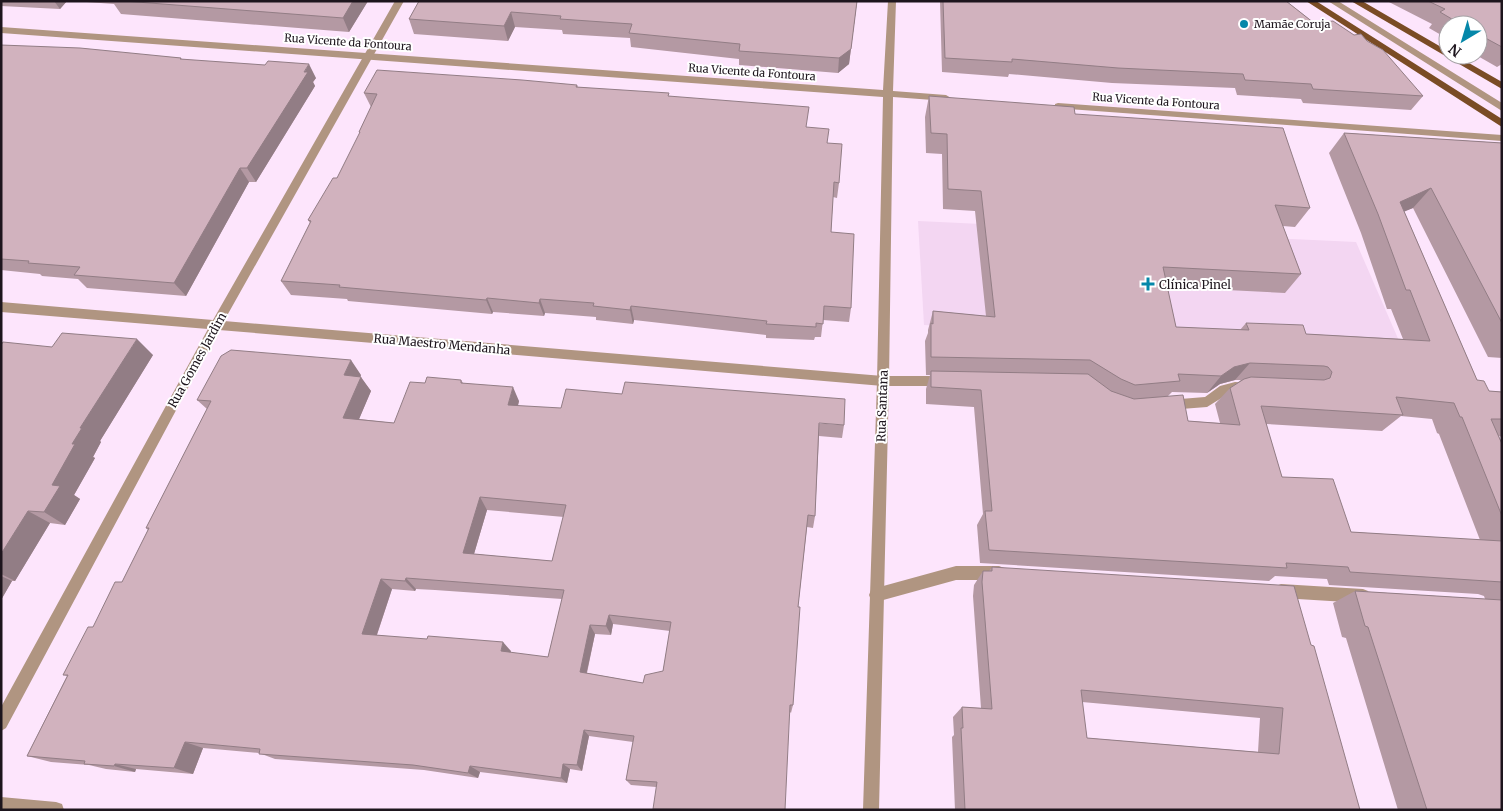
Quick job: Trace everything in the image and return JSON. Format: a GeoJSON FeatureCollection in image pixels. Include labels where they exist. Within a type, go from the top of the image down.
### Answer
{"type":"FeatureCollection","features":[{"type":"Feature","properties":{"kind":"main road"},"geometry":{"type":"LineString","coordinates":[[1310,1],[1502,124]]}},
{"type":"Feature","properties":{"kind":"main road"},"geometry":{"type":"LineString","coordinates":[[1355,1],[1502,86]]}},
{"type":"Feature","properties":{"kind":"street","name":"Rua Gomes Jardim"},"geometry":{"type":"LineString","coordinates":[[1,723],[216,325],[400,1]]}},
{"type":"Feature","properties":{"kind":"street","name":"Rua Santana"},"geometry":{"type":"LineString","coordinates":[[871,810],[883,381],[888,94],[892,1]]}},
{"type":"Feature","properties":{"kind":"street"},"geometry":{"type":"LineString","coordinates":[[1332,1],[1502,108]]}},
{"type":"Feature","properties":{"kind":"street","name":"Rua Vicente da Fontoura"},"geometry":{"type":"LineString","coordinates":[[1,30],[958,99]]}},
{"type":"Feature","properties":{"kind":"street","name":"Rua Vicente da Fontoura"},"geometry":{"type":"LineString","coordinates":[[1047,105],[1502,138]]}},
{"type":"Feature","properties":{"kind":"street","name":"Rua Maestro Mendanha"},"geometry":{"type":"LineString","coordinates":[[1,307],[883,381],[953,382]]}},
{"type":"Feature","properties":{"kind":"street"},"geometry":{"type":"LineString","coordinates":[[1151,407],[1207,402],[1224,390],[1235,387],[1262,388]]}},
{"type":"Feature","properties":{"kind":"street"},"geometry":{"type":"LineString","coordinates":[[876,595],[956,573],[1013,574]]}},
{"type":"Feature","properties":{"kind":"street"},"geometry":{"type":"LineString","coordinates":[[1270,590],[1379,597]]}},
{"type":"Feature","properties":{"kind":"street"},"geometry":{"type":"LineString","coordinates":[[1,804],[56,810]]}},
{"type":"Feature","properties":{"kind":"shaded area","name":"Clínica Pinel"},"geometry":{"type":"Polygon","coordinates":[[[918,221],[1356,242],[1403,350],[924,325],[918,221]]]}},
{"type":"Feature","properties":{"kind":"building"},"geometry":{"type":"Polygon","coordinates":[[[124,1],[353,1],[343,18],[124,1]]]}},
{"type":"Feature","properties":{"kind":"building"},"geometry":{"type":"Polygon","coordinates":[[[419,1],[857,1],[851,49],[839,58],[739,51],[740,44],[629,33],[632,24],[560,19],[561,16],[511,12],[504,26],[409,19],[419,1]]]}},
{"type":"Feature","properties":{"kind":"building"},"geometry":{"type":"Polygon","coordinates":[[[943,1],[1286,1],[1314,23],[1333,21],[1354,35],[1361,34],[1367,41],[1383,50],[1423,96],[1313,89],[1311,84],[1245,80],[1243,74],[1118,68],[1012,59],[1012,62],[945,58],[943,1]]]}},
{"type":"Feature","properties":{"kind":"building"},"geometry":{"type":"Polygon","coordinates":[[[1428,1],[1502,1],[1502,47],[1488,39],[1488,15],[1445,15],[1440,12],[1445,9],[1428,1]]]}},
{"type":"Feature","properties":{"kind":"building"},"geometry":{"type":"Polygon","coordinates":[[[1,45],[80,48],[180,59],[265,65],[268,61],[309,64],[304,72],[308,72],[247,168],[240,168],[174,283],[74,275],[80,267],[1,259],[1,45]]]}},
{"type":"Feature","properties":{"kind":"building"},"geometry":{"type":"Polygon","coordinates":[[[377,70],[522,80],[577,85],[576,87],[669,93],[668,96],[809,107],[806,127],[829,129],[827,143],[842,144],[839,183],[834,182],[831,232],[854,234],[851,308],[824,306],[823,324],[816,323],[816,327],[766,324],[767,321],[631,306],[630,310],[593,306],[594,303],[540,299],[539,303],[487,298],[486,300],[281,281],[311,221],[308,220],[333,178],[337,178],[360,132],[377,94],[364,93],[377,70]]]}},
{"type":"Feature","properties":{"kind":"building"},"geometry":{"type":"Polygon","coordinates":[[[929,96],[1074,107],[1075,114],[1283,128],[1310,208],[1275,205],[1301,274],[1163,267],[1176,327],[1249,330],[1246,323],[1303,325],[1306,334],[1430,341],[1410,290],[1406,290],[1378,214],[1344,133],[1502,143],[1502,323],[1431,188],[1400,202],[1477,380],[1484,381],[1489,391],[1502,392],[1502,419],[1491,419],[1502,444],[1502,516],[1462,417],[1460,417],[1454,403],[1396,397],[1403,415],[1261,406],[1282,477],[1333,479],[1351,532],[1502,541],[1502,582],[1350,572],[1348,567],[1286,563],[1287,568],[989,550],[985,511],[992,511],[981,390],[931,387],[931,371],[1088,374],[1111,391],[1134,399],[1183,395],[1188,421],[1240,425],[1230,388],[1244,379],[1251,377],[1324,380],[1330,378],[1332,372],[1328,367],[1324,366],[1250,363],[1234,367],[1221,376],[1178,374],[1180,381],[1135,385],[1121,379],[1090,360],[931,357],[933,311],[995,317],[981,191],[948,189],[947,134],[931,133],[929,96]]]}},
{"type":"Feature","properties":{"kind":"building"},"geometry":{"type":"Polygon","coordinates":[[[62,333],[137,339],[80,428],[82,428],[72,444],[75,444],[52,485],[60,486],[44,512],[28,511],[1,554],[1,345],[3,342],[52,347],[62,333]]]}},
{"type":"Feature","properties":{"kind":"building"},"geometry":{"type":"Polygon","coordinates":[[[231,350],[351,360],[344,375],[361,377],[343,418],[394,423],[410,382],[425,383],[427,377],[461,380],[461,383],[513,387],[508,405],[561,408],[566,389],[622,394],[625,382],[845,399],[844,425],[819,423],[815,516],[808,515],[798,607],[800,607],[793,705],[790,705],[785,810],[653,809],[657,782],[626,780],[634,736],[584,730],[577,765],[563,764],[561,778],[470,766],[468,773],[413,765],[259,754],[260,749],[185,742],[174,768],[84,764],[85,761],[27,756],[68,675],[63,675],[88,627],[93,627],[115,582],[122,582],[149,528],[146,528],[211,401],[197,400],[221,356],[231,350]],[[480,497],[463,553],[552,561],[566,505],[480,497]],[[406,578],[405,581],[381,579],[362,634],[427,639],[428,636],[503,642],[501,651],[548,657],[564,590],[406,578]],[[609,615],[606,626],[590,625],[580,672],[643,683],[645,675],[663,671],[671,622],[609,615]]]}},
{"type":"Feature","properties":{"kind":"building"},"geometry":{"type":"Polygon","coordinates":[[[992,567],[1294,586],[1311,645],[1314,646],[1360,810],[965,810],[961,728],[963,728],[962,707],[992,709],[982,582],[983,571],[992,571],[992,567]],[[1081,690],[1087,738],[1279,754],[1283,708],[1081,690]]]}},
{"type":"Feature","properties":{"kind":"building"},"geometry":{"type":"Polygon","coordinates":[[[1355,591],[1502,600],[1502,810],[1427,810],[1355,591]]]}},
{"type":"Feature","properties":{"kind":"place","name":"Mamãe Coruja"},"geometry":{"type":"Point","coordinates":[1244,24]}},
{"type":"Feature","properties":{"kind":"place","name":"Clínica Pinel"},"geometry":{"type":"Point","coordinates":[1148,284]}}]}
